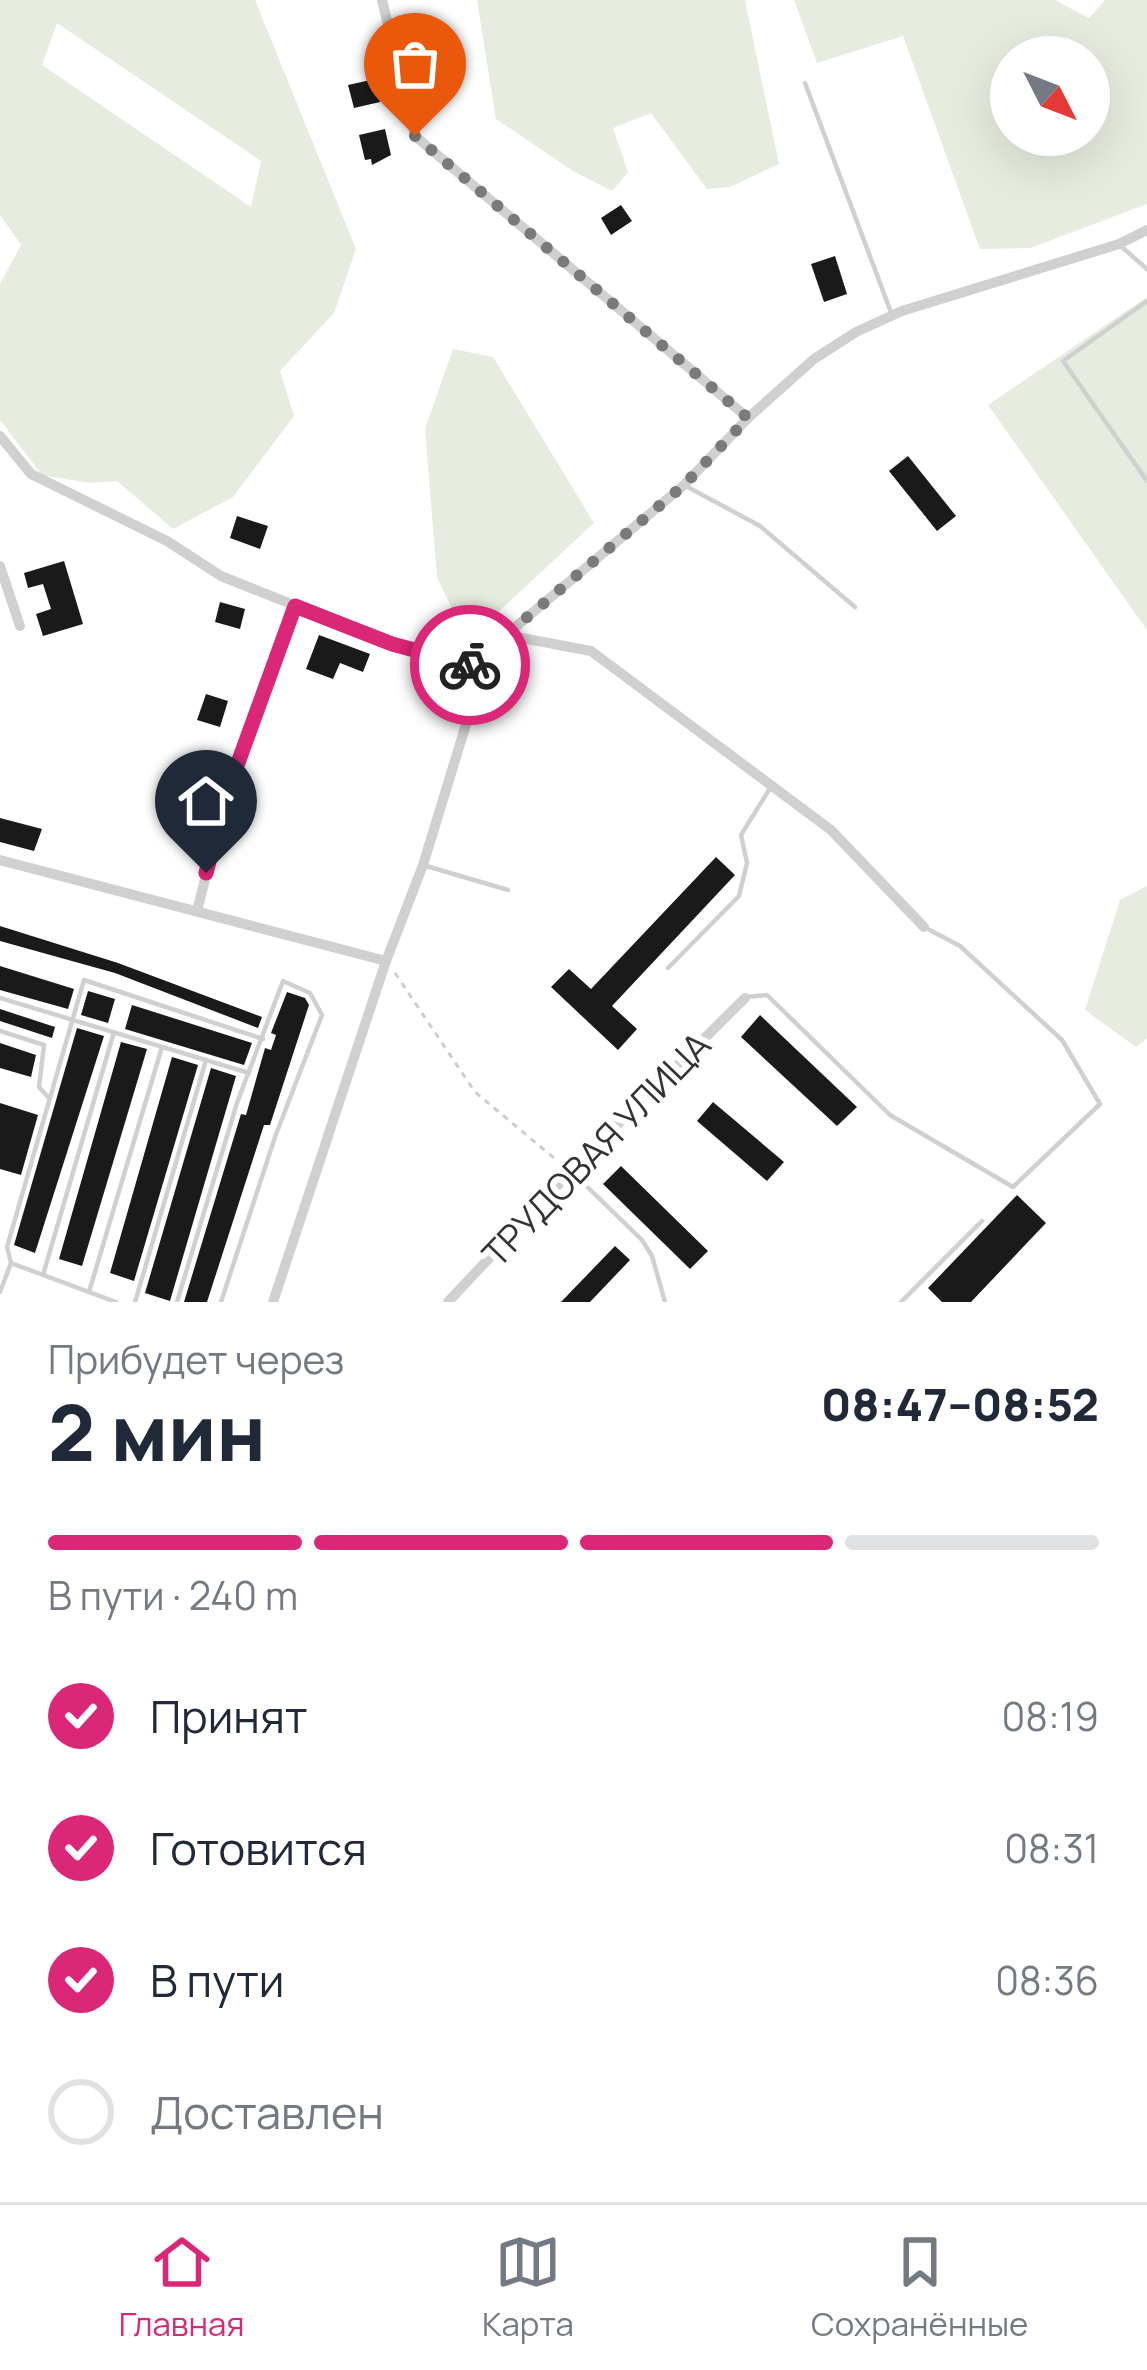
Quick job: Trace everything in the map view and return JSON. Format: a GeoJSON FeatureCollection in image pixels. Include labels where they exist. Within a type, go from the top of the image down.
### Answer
{"type":"FeatureCollection","features":[{"type":"Feature","properties":{"kind":"street"},"geometry":{"type":"LineString","coordinates":[[382,0],[415,136],[748,418]]}},
{"type":"Feature","properties":{"kind":"street"},"geometry":{"type":"LineString","coordinates":[[273,1302],[386,961],[423,865],[483,669],[506,635],[684,485],[814,359],[856,332],[892,315],[1119,244],[1147,230]]}},
{"type":"Feature","properties":{"kind":"street"},"geometry":{"type":"LineString","coordinates":[[0,436],[31,474],[167,541],[221,576],[392,644],[483,669]]}},
{"type":"Feature","properties":{"kind":"street"},"geometry":{"type":"LineString","coordinates":[[0,566],[20,626]]}},
{"type":"Feature","properties":{"kind":"street"},"geometry":{"type":"LineString","coordinates":[[196,911],[226,796],[295,606]]}},
{"type":"Feature","properties":{"kind":"street"},"geometry":{"type":"LineString","coordinates":[[506,635],[590,651],[831,830],[924,927]]}},
{"type":"Feature","properties":{"kind":"street"},"geometry":{"type":"LineString","coordinates":[[0,860],[386,961]]}},
{"type":"Feature","properties":{"kind":"street","name":"ТРУДОВАЯ УЛИЦА"},"geometry":{"type":"LineString","coordinates":[[448,1302],[745,998]]}},
{"type":"Feature","properties":{"kind":"lane"},"geometry":{"type":"LineString","coordinates":[[806,83],[892,315]]}},
{"type":"Feature","properties":{"kind":"lane"},"geometry":{"type":"LineString","coordinates":[[1119,244],[1147,269]]}},
{"type":"Feature","properties":{"kind":"lane"},"geometry":{"type":"LineString","coordinates":[[1147,301],[1063,362],[1147,481]]}},
{"type":"Feature","properties":{"kind":"lane"},"geometry":{"type":"LineString","coordinates":[[684,485],[760,526],[855,608]]}},
{"type":"Feature","properties":{"kind":"lane"},"geometry":{"type":"LineString","coordinates":[[668,968],[740,896],[747,863],[741,835],[773,784]]}},
{"type":"Feature","properties":{"kind":"lane"},"geometry":{"type":"LineString","coordinates":[[423,865],[508,890]]}},
{"type":"Feature","properties":{"kind":"lane"},"geometry":{"type":"LineString","coordinates":[[745,998],[767,995],[890,1115],[1013,1186],[1100,1104],[1062,1040],[960,946],[924,927]]}},
{"type":"Feature","properties":{"kind":"lane"},"geometry":{"type":"LineString","coordinates":[[11,1263],[7,1247],[84,980],[263,1039]]}},
{"type":"Feature","properties":{"kind":"lane"},"geometry":{"type":"LineString","coordinates":[[177,1302],[283,981],[310,993],[322,1015],[220,1302]]}},
{"type":"Feature","properties":{"kind":"lane"},"geometry":{"type":"LineString","coordinates":[[0,998],[249,1073]]}},
{"type":"Feature","properties":{"kind":"lane"},"geometry":{"type":"LineString","coordinates":[[0,1031],[44,1045],[39,1087],[50,1099]]}},
{"type":"Feature","properties":{"kind":"lane"},"geometry":{"type":"LineString","coordinates":[[43,1275],[114,1032]]}},
{"type":"Feature","properties":{"kind":"lane"},"geometry":{"type":"LineString","coordinates":[[89,1292],[162,1047]]}},
{"type":"Feature","properties":{"kind":"lane"},"geometry":{"type":"LineString","coordinates":[[135,1302],[206,1060]]}},
{"type":"Feature","properties":{"kind":"lane"},"geometry":{"type":"LineString","coordinates":[[571,1171],[642,1240],[652,1256],[665,1302]]}},
{"type":"Feature","properties":{"kind":"lane"},"geometry":{"type":"LineString","coordinates":[[901,1302],[982,1221]]}},
{"type":"Feature","properties":{"kind":"lane"},"geometry":{"type":"LineString","coordinates":[[11,1263],[116,1302]]}},
{"type":"Feature","properties":{"kind":"lane"},"geometry":{"type":"LineString","coordinates":[[0,1292],[4,1270],[11,1263]]}},
{"type":"Feature","properties":{"kind":"path"},"geometry":{"type":"LineString","coordinates":[[386,961],[475,1092],[571,1171]]}},
{"type":"Feature","properties":{"kind":"shaded area"},"geometry":{"type":"Polygon","coordinates":[[[0,0],[255,0],[356,249],[334,313],[280,371],[294,416],[233,497],[173,529],[117,481],[90,483],[42,475],[0,420],[0,284],[21,245],[0,215],[0,0]],[[57,23],[42,65],[251,207],[261,161],[57,23]]]}},
{"type":"Feature","properties":{"kind":"shaded area"},"geometry":{"type":"Polygon","coordinates":[[[477,0],[745,0],[779,164],[730,187],[707,189],[651,113],[613,128],[628,172],[612,191],[573,171],[496,119],[477,0]]]}},
{"type":"Feature","properties":{"kind":"shaded area"},"geometry":{"type":"Polygon","coordinates":[[[794,0],[1055,0],[1089,18],[1105,0],[1147,0],[1147,204],[1030,248],[980,249],[903,36],[817,63],[794,0]]]}},
{"type":"Feature","properties":{"kind":"shaded area"},"geometry":{"type":"Polygon","coordinates":[[[1147,297],[1147,630],[988,405],[1147,297]]]}},
{"type":"Feature","properties":{"kind":"shaded area"},"geometry":{"type":"Polygon","coordinates":[[[453,349],[493,357],[594,523],[467,641],[437,577],[425,429],[453,349]]]}},
{"type":"Feature","properties":{"kind":"shaded area"},"geometry":{"type":"Polygon","coordinates":[[[1147,886],[1147,1038],[1136,1047],[1085,1010],[1120,900],[1147,886]]]}},
{"type":"Feature","properties":{"kind":"building"},"geometry":{"type":"Polygon","coordinates":[[[375,79],[380,102],[354,108],[348,85],[375,79]]]}},
{"type":"Feature","properties":{"kind":"building"},"geometry":{"type":"Polygon","coordinates":[[[385,129],[391,155],[372,165],[371,159],[365,160],[359,135],[385,129]]]}},
{"type":"Feature","properties":{"kind":"building"},"geometry":{"type":"Polygon","coordinates":[[[621,205],[632,221],[611,235],[601,218],[621,205]]]}},
{"type":"Feature","properties":{"kind":"building"},"geometry":{"type":"Polygon","coordinates":[[[835,256],[847,294],[824,302],[811,264],[835,256]]]}},
{"type":"Feature","properties":{"kind":"building"},"geometry":{"type":"Polygon","coordinates":[[[908,456],[956,516],[937,531],[889,471],[908,456]]]}},
{"type":"Feature","properties":{"kind":"building"},"geometry":{"type":"Polygon","coordinates":[[[237,516],[268,526],[260,549],[230,538],[237,516]]]}},
{"type":"Feature","properties":{"kind":"building"},"geometry":{"type":"Polygon","coordinates":[[[64,561],[83,624],[43,636],[36,614],[51,609],[43,584],[28,588],[24,573],[64,561]]]}},
{"type":"Feature","properties":{"kind":"building"},"geometry":{"type":"Polygon","coordinates":[[[220,602],[245,609],[240,629],[215,622],[220,602]]]}},
{"type":"Feature","properties":{"kind":"building"},"geometry":{"type":"Polygon","coordinates":[[[319,635],[370,654],[363,672],[340,663],[333,679],[306,669],[319,635]]]}},
{"type":"Feature","properties":{"kind":"building"},"geometry":{"type":"Polygon","coordinates":[[[206,694],[228,701],[220,727],[197,720],[206,694]]]}},
{"type":"Feature","properties":{"kind":"building"},"geometry":{"type":"Polygon","coordinates":[[[0,818],[42,829],[34,851],[0,842],[0,818]]]}},
{"type":"Feature","properties":{"kind":"building"},"geometry":{"type":"Polygon","coordinates":[[[716,857],[735,875],[612,1006],[637,1029],[618,1050],[551,987],[569,969],[591,989],[716,857]]]}},
{"type":"Feature","properties":{"kind":"building"},"geometry":{"type":"Polygon","coordinates":[[[0,926],[118,963],[262,1017],[258,1028],[115,973],[0,941],[0,926]]]}},
{"type":"Feature","properties":{"kind":"building"},"geometry":{"type":"Polygon","coordinates":[[[0,966],[74,989],[68,1009],[0,990],[0,966]]]}},
{"type":"Feature","properties":{"kind":"building"},"geometry":{"type":"Polygon","coordinates":[[[88,991],[115,999],[108,1023],[81,1015],[88,991]]]}},
{"type":"Feature","properties":{"kind":"building"},"geometry":{"type":"Polygon","coordinates":[[[287,992],[305,998],[309,1005],[270,1125],[264,1125],[207,1302],[184,1302],[241,1114],[246,1115],[265,1048],[271,1050],[276,1035],[271,1033],[287,992]]]}},
{"type":"Feature","properties":{"kind":"building"},"geometry":{"type":"Polygon","coordinates":[[[132,1005],[252,1043],[244,1065],[125,1029],[132,1005]]]}},
{"type":"Feature","properties":{"kind":"building"},"geometry":{"type":"Polygon","coordinates":[[[0,1009],[55,1027],[52,1038],[0,1021],[0,1009]]]}},
{"type":"Feature","properties":{"kind":"building"},"geometry":{"type":"Polygon","coordinates":[[[760,1015],[857,1107],[837,1126],[741,1037],[760,1015]]]}},
{"type":"Feature","properties":{"kind":"building"},"geometry":{"type":"Polygon","coordinates":[[[77,1028],[104,1036],[35,1253],[14,1245],[77,1028]]]}},
{"type":"Feature","properties":{"kind":"building"},"geometry":{"type":"Polygon","coordinates":[[[121,1042],[147,1049],[82,1266],[59,1259],[121,1042]]]}},
{"type":"Feature","properties":{"kind":"building"},"geometry":{"type":"Polygon","coordinates":[[[0,1043],[36,1055],[31,1077],[0,1068],[0,1043]]]}},
{"type":"Feature","properties":{"kind":"building"},"geometry":{"type":"Polygon","coordinates":[[[172,1057],[198,1065],[134,1281],[110,1273],[172,1057]]]}},
{"type":"Feature","properties":{"kind":"building"},"geometry":{"type":"Polygon","coordinates":[[[211,1068],[236,1076],[170,1301],[145,1293],[211,1068]]]}},
{"type":"Feature","properties":{"kind":"building"},"geometry":{"type":"Polygon","coordinates":[[[713,1102],[784,1162],[767,1181],[697,1121],[713,1102]]]}},
{"type":"Feature","properties":{"kind":"building"},"geometry":{"type":"Polygon","coordinates":[[[0,1103],[38,1115],[21,1175],[0,1169],[0,1103]]]}},
{"type":"Feature","properties":{"kind":"building"},"geometry":{"type":"Polygon","coordinates":[[[621,1166],[708,1251],[690,1269],[603,1184],[621,1166]]]}},
{"type":"Feature","properties":{"kind":"building"},"geometry":{"type":"Polygon","coordinates":[[[1017,1195],[1046,1223],[971,1302],[942,1302],[928,1288],[1017,1195]]]}},
{"type":"Feature","properties":{"kind":"building"},"geometry":{"type":"Polygon","coordinates":[[[615,1246],[630,1260],[590,1302],[561,1302],[615,1246]]]}},
{"type":"Feature","properties":{"kind":"way so far"},"geometry":{"type":"LineString","coordinates":[[415,136],[748,418],[684,485],[506,635],[483,669],[470,665]]}},
{"type":"Feature","properties":{"kind":"route"},"geometry":{"type":"LineString","coordinates":[[206,873],[226,796],[295,606],[392,644],[470,665]]}}]}
